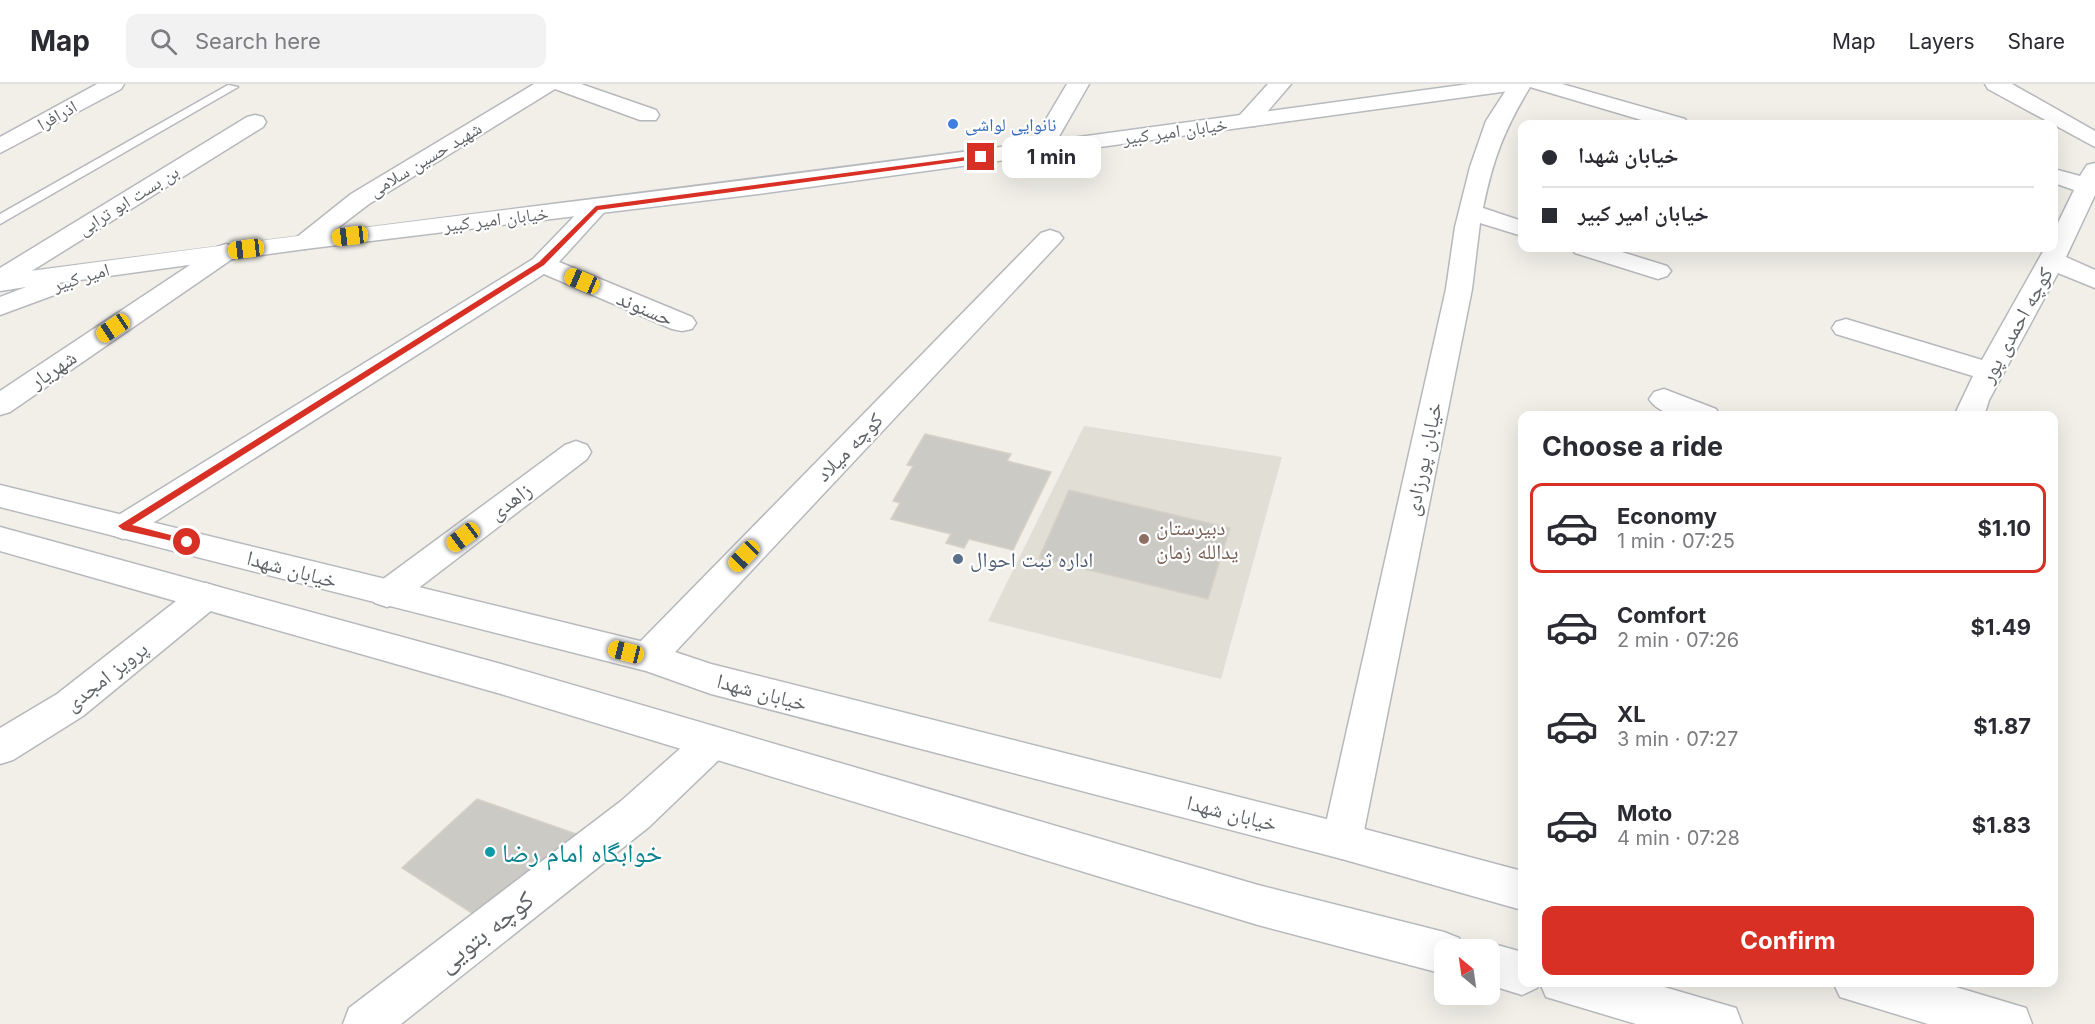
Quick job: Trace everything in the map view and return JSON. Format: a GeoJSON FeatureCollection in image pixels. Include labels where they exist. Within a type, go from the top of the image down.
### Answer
{"type":"FeatureCollection","features":[{"type":"Feature","properties":{"kind":"street","name":"اذرافرا"},"geometry":{"type":"LineString","coordinates":[[0,146],[113,84]]}},
{"type":"Feature","properties":{"kind":"street","name":"شهید حسین سلامی"},"geometry":{"type":"LineString","coordinates":[[305,241],[360,199],[549,84]]}},
{"type":"Feature","properties":{"kind":"street"},"geometry":{"type":"LineString","coordinates":[[561,84],[648,115]]}},
{"type":"Feature","properties":{"kind":"street"},"geometry":{"type":"LineString","coordinates":[[1040,149],[1078,84]]}},
{"type":"Feature","properties":{"kind":"street"},"geometry":{"type":"LineString","coordinates":[[1247,121],[1280,84]]}},
{"type":"Feature","properties":{"kind":"street","name":"خیابان امیر کبیر"},"geometry":{"type":"LineString","coordinates":[[119,266],[305,241],[596,208],[1516,84]]}},
{"type":"Feature","properties":{"kind":"street","name":"خیابان پورزادی"},"geometry":{"type":"LineString","coordinates":[[1342,841],[1459,289],[1470,212],[1496,125],[1521,84]]}},
{"type":"Feature","properties":{"kind":"street"},"geometry":{"type":"LineString","coordinates":[[1539,84],[1663,120]]}},
{"type":"Feature","properties":{"kind":"street"},"geometry":{"type":"LineString","coordinates":[[1996,84],[2095,140]]}},
{"type":"Feature","properties":{"kind":"street","name":"بن بست ابو ترابی"},"geometry":{"type":"LineString","coordinates":[[0,281],[255,122]]}},
{"type":"Feature","properties":{"kind":"street"},"geometry":{"type":"LineString","coordinates":[[2058,176],[2091,178]]}},
{"type":"Feature","properties":{"kind":"street","name":"کوچه احمدی پور"},"geometry":{"type":"LineString","coordinates":[[2058,247],[2091,178]]}},
{"type":"Feature","properties":{"kind":"street"},"geometry":{"type":"LineString","coordinates":[[123,526],[542,264],[596,208]]}},
{"type":"Feature","properties":{"kind":"street"},"geometry":{"type":"LineString","coordinates":[[1470,212],[1518,227]]}},
{"type":"Feature","properties":{"kind":"street","name":"کوچه میلاد"},"geometry":{"type":"LineString","coordinates":[[648,657],[1050,238]]}},
{"type":"Feature","properties":{"kind":"street","name":"شهریار"},"geometry":{"type":"LineString","coordinates":[[0,405],[226,252]]}},
{"type":"Feature","properties":{"kind":"street"},"geometry":{"type":"LineString","coordinates":[[1597,252],[1658,270]]}},
{"type":"Feature","properties":{"kind":"street","name":"کوچه احمدی پور"},"geometry":{"type":"LineString","coordinates":[[1971,411],[1990,372],[2056,252]]}},
{"type":"Feature","properties":{"kind":"street"},"geometry":{"type":"LineString","coordinates":[[2052,260],[2095,280]]}},
{"type":"Feature","properties":{"kind":"street","name":"حسنوند"},"geometry":{"type":"LineString","coordinates":[[542,264],[682,323]]}},
{"type":"Feature","properties":{"kind":"street","name":"امیر کبیر"},"geometry":{"type":"LineString","coordinates":[[0,281],[119,266]]}},
{"type":"Feature","properties":{"kind":"street","name":"امیر کبیر"},"geometry":{"type":"LineString","coordinates":[[0,308],[68,280],[119,266]]}},
{"type":"Feature","properties":{"kind":"street"},"geometry":{"type":"LineString","coordinates":[[1846,328],[1990,372]]}},
{"type":"Feature","properties":{"kind":"street"},"geometry":{"type":"LineString","coordinates":[[1664,399],[1694,411]]}},
{"type":"Feature","properties":{"kind":"street","name":"زاهدی"},"geometry":{"type":"LineString","coordinates":[[387,594],[576,452]]}},
{"type":"Feature","properties":{"kind":"street","name":"خیابان شهدا"},"geometry":{"type":"LineString","coordinates":[[0,496],[648,657],[711,679],[1342,841],[1518,890]]}},
{"type":"Feature","properties":{"kind":"street"},"geometry":{"type":"LineString","coordinates":[[0,539],[501,679],[1258,905],[1434,950]]}},
{"type":"Feature","properties":{"kind":"street","name":"پرویز امجدی"},"geometry":{"type":"LineString","coordinates":[[0,748],[70,705],[206,596]]}},
{"type":"Feature","properties":{"kind":"street","name":"کوچه بتویی"},"geometry":{"type":"LineString","coordinates":[[364,1024],[635,814],[713,742]]}},
{"type":"Feature","properties":{"kind":"street"},"geometry":{"type":"LineString","coordinates":[[1500,967],[1518,972]]}},
{"type":"Feature","properties":{"kind":"street"},"geometry":{"type":"LineString","coordinates":[[1580,987],[1720,1024]]}},
{"type":"Feature","properties":{"kind":"street"},"geometry":{"type":"LineString","coordinates":[[1873,987],[2010,1024]]}},
{"type":"Feature","properties":{"kind":"lane"},"geometry":{"type":"LineString","coordinates":[[0,220],[232,87]]}},
{"type":"Feature","properties":{"kind":"shaded area","name":"دبیرستان یدالله زمان"},"geometry":{"type":"Polygon","coordinates":[[[1084,426],[1282,457],[1221,679],[988,621],[1084,426]]]}},
{"type":"Feature","properties":{"kind":"building"},"geometry":{"type":"Polygon","coordinates":[[[925,434],[1011,454],[1007,461],[1051,472],[1013,550],[969,539],[964,548],[946,543],[951,534],[891,519],[900,503],[893,501],[913,466],[907,465],[925,434]]]}},
{"type":"Feature","properties":{"kind":"building"},"geometry":{"type":"Polygon","coordinates":[[[1069,490],[1230,528],[1208,599],[1039,558],[1069,490]]]}},
{"type":"Feature","properties":{"kind":"building","name":"خوابگاه امام رضا"},"geometry":{"type":"Polygon","coordinates":[[[477,799],[582,836],[478,917],[402,868],[477,799]]]}},
{"type":"Feature","properties":{"kind":"place","name":"نانوایی لواشی"},"geometry":{"type":"Point","coordinates":[953,124]}},
{"type":"Feature","properties":{"kind":"place","name":"دبیرستان یدالله زمان"},"geometry":{"type":"Point","coordinates":[1144,539]}},
{"type":"Feature","properties":{"kind":"place","name":"اداره ثبت احوال"},"geometry":{"type":"Point","coordinates":[958,559]}},
{"type":"Feature","properties":{"kind":"place","name":"خوابگاه امام رضا"},"geometry":{"type":"Point","coordinates":[490,852]}},
{"type":"Feature","properties":{"kind":"route"},"geometry":{"type":"LineString","coordinates":[[187,542],[123,526],[542,264],[596,208],[981,157]]}}]}
